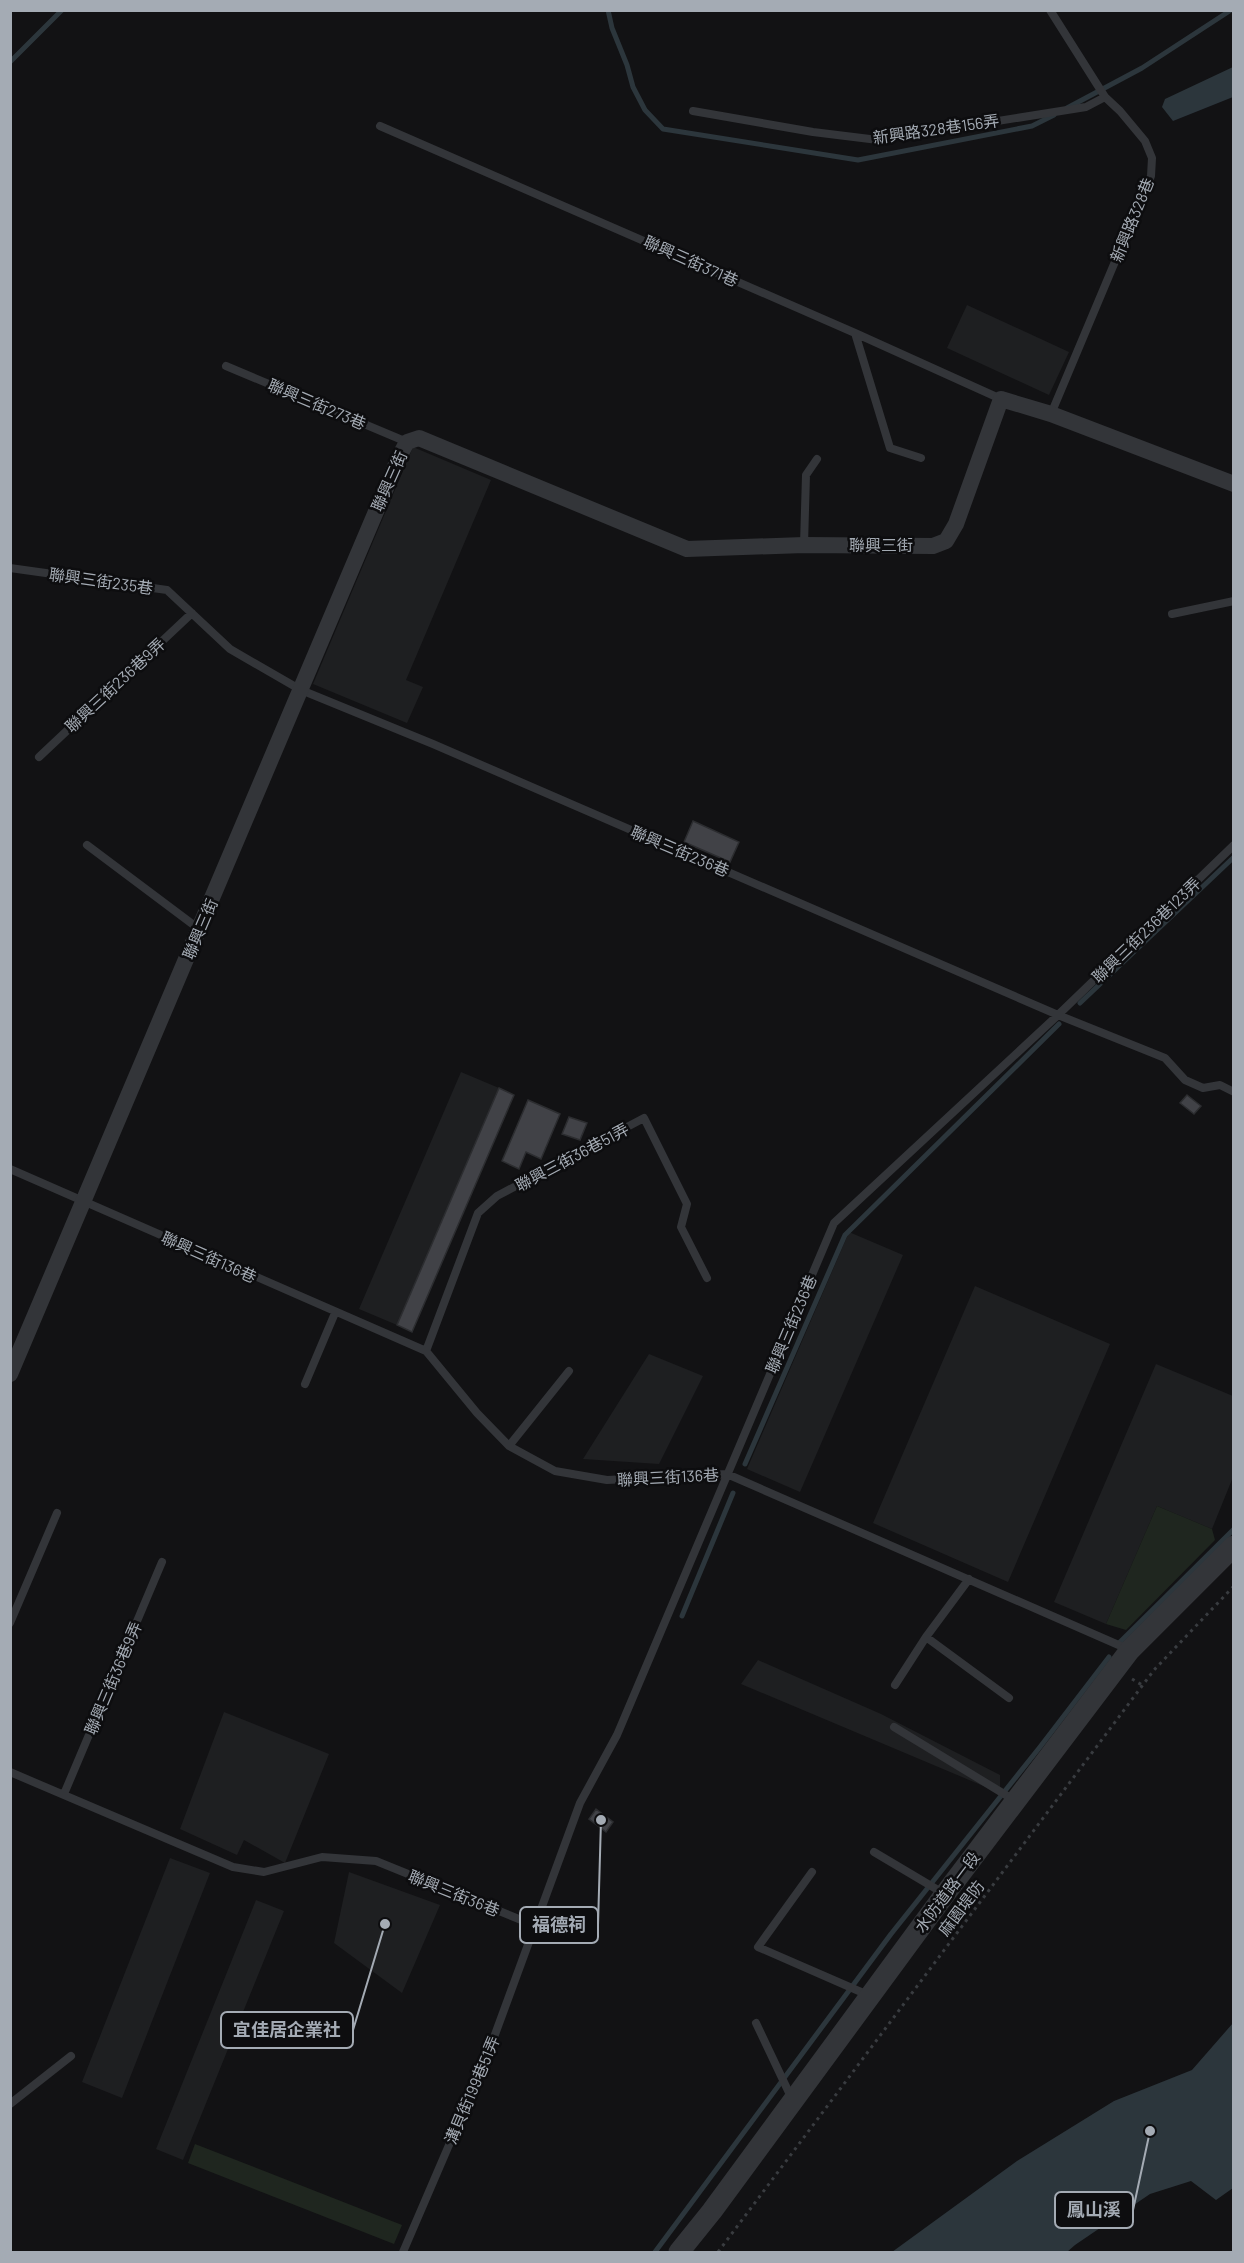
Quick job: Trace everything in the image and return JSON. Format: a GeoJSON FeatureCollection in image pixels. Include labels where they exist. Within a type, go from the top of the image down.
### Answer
{"type":"FeatureCollection","features":[{"type":"Feature","properties":{"kind":"street"},"geometry":{"type":"LineString","coordinates":[[1000,399],[1051,414],[1233,484]]}},
{"type":"Feature","properties":{"kind":"street","name":"聯興三街"},"geometry":{"type":"LineString","coordinates":[[10,1374],[407,441],[419,438],[687,549],[804,545],[933,546],[946,542],[956,524],[1000,399]]}},
{"type":"Feature","properties":{"kind":"street","name":"水防道路一段"},"geometry":{"type":"LineString","coordinates":[[679,2253],[790,2094],[1013,1799],[1130,1650],[1233,1546]]}},
{"type":"Feature","properties":{"kind":"lane","name":"新興路328巷"},"geometry":{"type":"LineString","coordinates":[[1050,10],[1105,97],[1145,141],[1152,158],[1151,176],[1051,414]]}},
{"type":"Feature","properties":{"kind":"lane","name":"新興路328巷156弄"},"geometry":{"type":"LineString","coordinates":[[693,111],[813,132],[878,140],[1086,107],[1105,97]]}},
{"type":"Feature","properties":{"kind":"lane","name":"聯興三街371巷"},"geometry":{"type":"LineString","coordinates":[[380,126],[855,333],[1000,399]]}},
{"type":"Feature","properties":{"kind":"lane"},"geometry":{"type":"LineString","coordinates":[[855,333],[890,448],[921,458]]}},
{"type":"Feature","properties":{"kind":"lane","name":"聯興三街273巷"},"geometry":{"type":"LineString","coordinates":[[226,366],[407,441]]}},
{"type":"Feature","properties":{"kind":"lane"},"geometry":{"type":"LineString","coordinates":[[804,545],[806,475],[817,459]]}},
{"type":"Feature","properties":{"kind":"lane","name":"聯興三街235巷"},"geometry":{"type":"LineString","coordinates":[[10,568],[167,590],[230,649],[301,690]]}},
{"type":"Feature","properties":{"kind":"lane"},"geometry":{"type":"LineString","coordinates":[[1172,614],[1233,601]]}},
{"type":"Feature","properties":{"kind":"lane","name":"聯興三街236巷9弄"},"geometry":{"type":"LineString","coordinates":[[39,757],[192,613]]}},
{"type":"Feature","properties":{"kind":"lane","name":"聯興三街236巷"},"geometry":{"type":"LineString","coordinates":[[301,690],[444,749],[1058,1015],[1165,1058],[1185,1080],[1203,1088],[1220,1085],[1233,1092]]}},
{"type":"Feature","properties":{"kind":"lane"},"geometry":{"type":"LineString","coordinates":[[87,845],[200,930]]}},
{"type":"Feature","properties":{"kind":"lane","name":"聯興三街236巷123弄"},"geometry":{"type":"LineString","coordinates":[[1058,1015],[1233,845]]}},
{"type":"Feature","properties":{"kind":"lane","name":"聯興三街236巷"},"geometry":{"type":"LineString","coordinates":[[727,1474],[834,1224],[1058,1015]]}},
{"type":"Feature","properties":{"kind":"lane","name":"聯興三街36巷51弄"},"geometry":{"type":"LineString","coordinates":[[426,1352],[478,1213],[497,1196],[644,1118],[687,1204],[681,1227],[707,1278]]}},
{"type":"Feature","properties":{"kind":"lane","name":"聯興三街136巷"},"geometry":{"type":"LineString","coordinates":[[10,1169],[426,1352],[477,1413],[509,1446],[555,1471],[607,1480],[727,1474],[1130,1650]]}},
{"type":"Feature","properties":{"kind":"lane"},"geometry":{"type":"LineString","coordinates":[[306,1384],[335,1313]]}},
{"type":"Feature","properties":{"kind":"lane"},"geometry":{"type":"LineString","coordinates":[[509,1446],[569,1371]]}},
{"type":"Feature","properties":{"kind":"lane"},"geometry":{"type":"LineString","coordinates":[[536,1926],[580,1803],[617,1735],[727,1474]]}},
{"type":"Feature","properties":{"kind":"lane"},"geometry":{"type":"LineString","coordinates":[[10,1623],[57,1513]]}},
{"type":"Feature","properties":{"kind":"lane","name":"聯興三街36巷9弄"},"geometry":{"type":"LineString","coordinates":[[64,1794],[162,1562]]}},
{"type":"Feature","properties":{"kind":"lane"},"geometry":{"type":"LineString","coordinates":[[895,1685],[926,1637],[969,1580]]}},
{"type":"Feature","properties":{"kind":"lane"},"geometry":{"type":"LineString","coordinates":[[926,1637],[1009,1698]]}},
{"type":"Feature","properties":{"kind":"lane"},"geometry":{"type":"LineString","coordinates":[[894,1727],[1013,1799]]}},
{"type":"Feature","properties":{"kind":"lane","name":"聯興三街36巷"},"geometry":{"type":"LineString","coordinates":[[10,1772],[233,1867],[264,1872],[322,1857],[376,1862],[536,1926]]}},
{"type":"Feature","properties":{"kind":"lane"},"geometry":{"type":"LineString","coordinates":[[874,1852],[941,1892]]}},
{"type":"Feature","properties":{"kind":"lane"},"geometry":{"type":"LineString","coordinates":[[812,1872],[758,1947],[865,1994]]}},
{"type":"Feature","properties":{"kind":"lane","name":"溝貝街199巷51弄"},"geometry":{"type":"LineString","coordinates":[[403,2253],[486,2060],[536,1926]]}},
{"type":"Feature","properties":{"kind":"lane"},"geometry":{"type":"LineString","coordinates":[[756,2024],[790,2094]]}},
{"type":"Feature","properties":{"kind":"lane"},"geometry":{"type":"LineString","coordinates":[[10,2104],[71,2056]]}},
{"type":"Feature","properties":{"kind":"path","name":"麻園堤防"},"geometry":{"type":"LineString","coordinates":[[718,2253],[1154,1670],[1233,1586]]}},
{"type":"Feature","properties":{"kind":"shaded area"},"geometry":{"type":"Polygon","coordinates":[[[1233,67],[1233,97],[1173,121],[1162,107],[1165,99],[1233,67]]]}},
{"type":"Feature","properties":{"kind":"shaded area"},"geometry":{"type":"Polygon","coordinates":[[[967,305],[1069,352],[1049,395],[947,348],[967,305]]]}},
{"type":"Feature","properties":{"kind":"shaded area"},"geometry":{"type":"Polygon","coordinates":[[[413,447],[491,480],[406,680],[423,687],[407,723],[313,684],[413,447]]]}},
{"type":"Feature","properties":{"kind":"shaded area"},"geometry":{"type":"Polygon","coordinates":[[[461,1072],[499,1088],[397,1325],[359,1309],[461,1072]]]}},
{"type":"Feature","properties":{"kind":"shaded area"},"geometry":{"type":"Polygon","coordinates":[[[849,1232],[903,1255],[800,1492],[747,1469],[849,1232]]]}},
{"type":"Feature","properties":{"kind":"shaded area"},"geometry":{"type":"Polygon","coordinates":[[[975,1286],[1110,1344],[1008,1582],[873,1523],[975,1286]]]}},
{"type":"Feature","properties":{"kind":"shaded area"},"geometry":{"type":"Polygon","coordinates":[[[649,1354],[703,1376],[659,1464],[583,1459],[649,1354]]]}},
{"type":"Feature","properties":{"kind":"shaded area"},"geometry":{"type":"Polygon","coordinates":[[[1156,1364],[1233,1396],[1233,1477],[1212,1529],[1157,1506],[1106,1624],[1054,1602],[1156,1364]]]}},
{"type":"Feature","properties":{"kind":"shaded area"},"geometry":{"type":"Polygon","coordinates":[[[1157,1506],[1212,1529],[1215,1540],[1126,1630],[1106,1624],[1157,1506]]]}},
{"type":"Feature","properties":{"kind":"shaded area"},"geometry":{"type":"Polygon","coordinates":[[[758,1660],[881,1714],[1000,1775],[1000,1793],[741,1684],[758,1660]]]}},
{"type":"Feature","properties":{"kind":"shaded area"},"geometry":{"type":"Polygon","coordinates":[[[224,1712],[329,1754],[285,1863],[244,1840],[237,1855],[180,1829],[224,1712]]]}},
{"type":"Feature","properties":{"kind":"shaded area"},"geometry":{"type":"Polygon","coordinates":[[[170,1858],[210,1873],[122,2098],[82,2082],[170,1858]]]}},
{"type":"Feature","properties":{"kind":"shaded area"},"geometry":{"type":"Polygon","coordinates":[[[349,1872],[440,1905],[402,1993],[334,1943],[349,1872]]]}},
{"type":"Feature","properties":{"kind":"shaded area"},"geometry":{"type":"Polygon","coordinates":[[[256,1900],[284,1911],[183,2160],[156,2149],[256,1900]]]}},
{"type":"Feature","properties":{"kind":"shaded area"},"geometry":{"type":"Polygon","coordinates":[[[1233,2023],[1233,2188],[1216,2200],[1191,2181],[1150,2194],[1067,2252],[892,2252],[1017,2161],[1114,2101],[1192,2070],[1233,2023]]]}},
{"type":"Feature","properties":{"kind":"shaded area"},"geometry":{"type":"Polygon","coordinates":[[[195,2144],[402,2225],[394,2244],[188,2163],[195,2144]]]}},
{"type":"Feature","properties":{"kind":"building"},"geometry":{"type":"Polygon","coordinates":[[[693,821],[739,842],[730,862],[684,842],[693,821]]]}},
{"type":"Feature","properties":{"kind":"building"},"geometry":{"type":"Polygon","coordinates":[[[499,1088],[514,1095],[412,1332],[397,1325],[499,1088]]]}},
{"type":"Feature","properties":{"kind":"building"},"geometry":{"type":"Polygon","coordinates":[[[1187,1095],[1201,1106],[1194,1114],[1180,1103],[1187,1095]]]}},
{"type":"Feature","properties":{"kind":"building"},"geometry":{"type":"Polygon","coordinates":[[[528,1100],[560,1114],[541,1159],[526,1152],[519,1169],[502,1161],[528,1100]]]}},
{"type":"Feature","properties":{"kind":"building"},"geometry":{"type":"Polygon","coordinates":[[[569,1117],[587,1123],[580,1140],[562,1134],[569,1117]]]}},
{"type":"Feature","properties":{"kind":"building"},"geometry":{"type":"Polygon","coordinates":[[[596,1809],[613,1822],[606,1832],[589,1819],[596,1809]]]}},
{"type":"Feature","properties":{"kind":"waterway"},"geometry":{"type":"LineString","coordinates":[[10,62],[62,10]]}},
{"type":"Feature","properties":{"kind":"waterway"},"geometry":{"type":"LineString","coordinates":[[608,10],[633,87],[645,110],[663,129],[858,160],[1032,126],[1054,115]]}},
{"type":"Feature","properties":{"kind":"waterway"},"geometry":{"type":"LineString","coordinates":[[1067,108],[1142,68],[1231,10]]}},
{"type":"Feature","properties":{"kind":"waterway"},"geometry":{"type":"LineString","coordinates":[[1080,1003],[1234,857]]}},
{"type":"Feature","properties":{"kind":"waterway"},"geometry":{"type":"LineString","coordinates":[[745,1464],[845,1235],[1059,1024]]}},
{"type":"Feature","properties":{"kind":"waterway"},"geometry":{"type":"LineString","coordinates":[[682,1616],[733,1493]]}},
{"type":"Feature","properties":{"kind":"waterway"},"geometry":{"type":"LineString","coordinates":[[1118,1644],[1234,1529]]}},
{"type":"Feature","properties":{"kind":"waterway"},"geometry":{"type":"LineString","coordinates":[[655,2252],[891,1934],[1109,1657]]}},
{"type":"Feature","properties":{"kind":"place","name":"福德祠"},"geometry":{"type":"Point","coordinates":[601,1820]}},
{"type":"Feature","properties":{"kind":"place","name":"宜佳居企業社"},"geometry":{"type":"Point","coordinates":[385,1924]}},
{"type":"Feature","properties":{"kind":"place","name":"鳳山溪"},"geometry":{"type":"Point","coordinates":[1150,2131]}}]}
